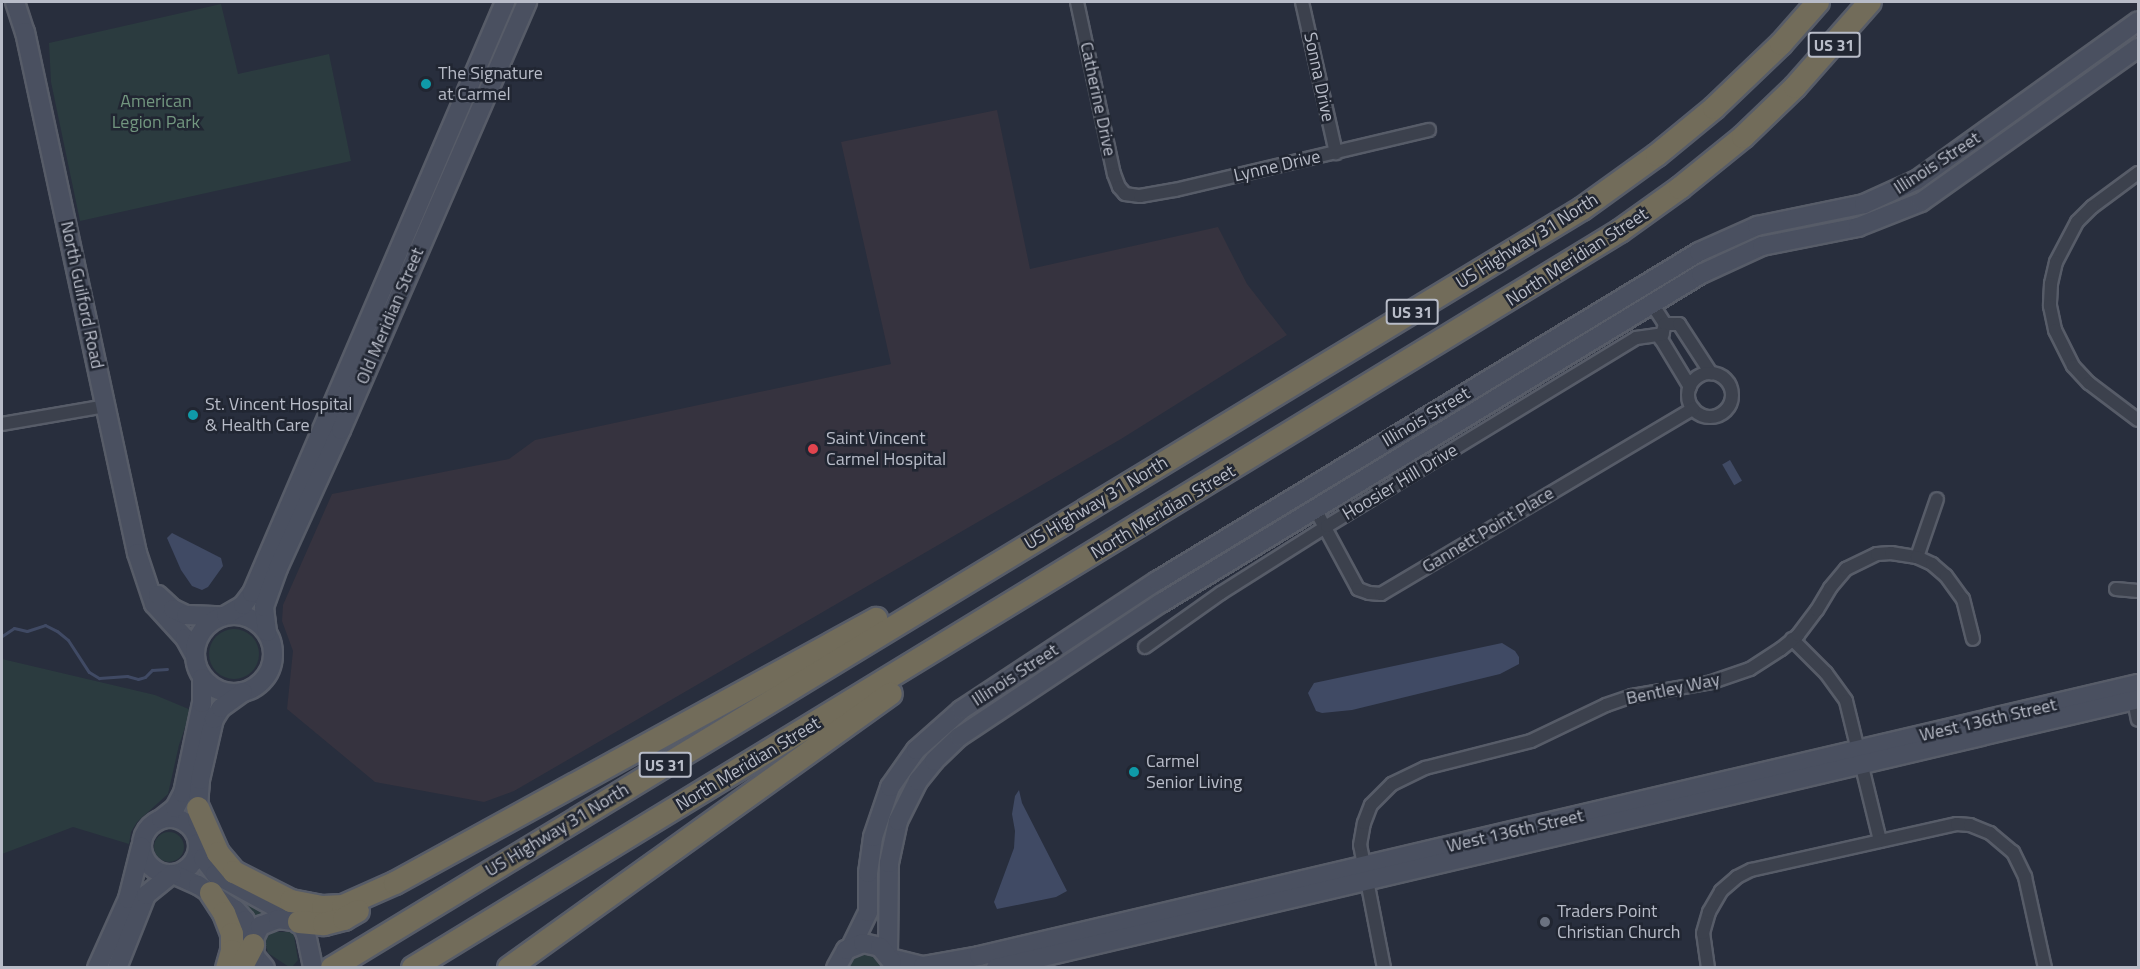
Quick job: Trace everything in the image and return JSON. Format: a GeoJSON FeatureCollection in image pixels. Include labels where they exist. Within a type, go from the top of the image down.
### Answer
{"type":"FeatureCollection","features":[{"type":"Feature","properties":{"kind":"highway","name":"US Highway 31 North"},"geometry":{"type":"LineString","coordinates":[[336,965],[1590,203],[1649,162],[1714,108],[1781,44],[1818,2]]}},
{"type":"Feature","properties":{"kind":"highway","name":"North Meridian Street"},"geometry":{"type":"LineString","coordinates":[[413,968],[1620,231],[1714,161],[1795,87],[1870,2]]}},
{"type":"Feature","properties":{"kind":"highway"},"geometry":{"type":"LineString","coordinates":[[1795,87],[1887,2]]}},
{"type":"Feature","properties":{"kind":"highway"},"geometry":{"type":"LineString","coordinates":[[198,808],[218,854],[227,866],[291,901],[323,907],[343,906],[395,883],[950,578],[989,568]]}},
{"type":"Feature","properties":{"kind":"highway"},"geometry":{"type":"LineString","coordinates":[[514,965],[854,719],[964,646],[1012,604]]}},
{"type":"Feature","properties":{"kind":"highway"},"geometry":{"type":"LineString","coordinates":[[299,922],[324,924],[344,919],[395,883]]}},
{"type":"Feature","properties":{"kind":"highway"},"geometry":{"type":"LineString","coordinates":[[211,893],[224,913],[232,934],[232,951],[227,968]]}},
{"type":"Feature","properties":{"kind":"highway"},"geometry":{"type":"LineString","coordinates":[[241,968],[253,945]]}},
{"type":"Feature","properties":{"kind":"street","name":"North Guilford Road"},"geometry":{"type":"LineString","coordinates":[[15,2],[25,32],[137,553],[154,604],[184,638],[195,656]]}},
{"type":"Feature","properties":{"kind":"street","name":"Old Meridian Street"},"geometry":{"type":"LineString","coordinates":[[224,616],[243,605],[252,593],[305,464],[505,2]]}},
{"type":"Feature","properties":{"kind":"street","name":"Old Meridian Street"},"geometry":{"type":"LineString","coordinates":[[267,632],[264,612],[267,596],[527,2]]}},
{"type":"Feature","properties":{"kind":"street","name":"Catherine Drive"},"geometry":{"type":"LineString","coordinates":[[1077,2],[1114,174],[1119,187],[1125,194]]}},
{"type":"Feature","properties":{"kind":"street","name":"Sonna Drive"},"geometry":{"type":"LineString","coordinates":[[1302,2],[1336,153]]}},
{"type":"Feature","properties":{"kind":"street","name":"Illinois Street"},"geometry":{"type":"LineString","coordinates":[[836,968],[868,912],[869,855],[883,803],[898,774],[916,750],[962,710],[1176,569],[1699,252],[1757,226],[1847,209],[1904,187],[1929,172],[2139,21]]}},
{"type":"Feature","properties":{"kind":"street"},"geometry":{"type":"LineString","coordinates":[[2114,39],[2132,52]]}},
{"type":"Feature","properties":{"kind":"street","name":"Illinois Street"},"geometry":{"type":"LineString","coordinates":[[890,960],[889,862],[894,835],[909,794],[941,753],[959,737],[1129,623],[1712,268],[1750,251],[1786,240],[1858,227],[1921,202],[2132,52]]}},
{"type":"Feature","properties":{"kind":"street","name":"Lynne Drive"},"geometry":{"type":"LineString","coordinates":[[1125,194],[1140,196],[1175,190],[1429,130]]}},
{"type":"Feature","properties":{"kind":"street"},"geometry":{"type":"LineString","coordinates":[[2139,173],[2092,207],[2077,222],[2056,262],[2051,284],[2053,324],[2073,366],[2089,383],[2139,420]]}},
{"type":"Feature","properties":{"kind":"street"},"geometry":{"type":"LineString","coordinates":[[1652,304],[1664,329],[1661,339],[1690,387]]}},
{"type":"Feature","properties":{"kind":"street"},"geometry":{"type":"LineString","coordinates":[[372,308],[390,315]]}},
{"type":"Feature","properties":{"kind":"street"},"geometry":{"type":"LineString","coordinates":[[1664,329],[1679,324],[1711,373]]}},
{"type":"Feature","properties":{"kind":"street","name":"Hoosier Hill Drive"},"geometry":{"type":"LineString","coordinates":[[1145,647],[1221,593],[1327,526],[1636,338],[1664,329]]}},
{"type":"Feature","properties":{"kind":"street"},"geometry":{"type":"LineString","coordinates":[[1711,373],[1719,375],[1730,385],[1732,392],[1728,407],[1711,417],[1693,409],[1688,396],[1690,387],[1697,378],[1711,373]]}},
{"type":"Feature","properties":{"kind":"street"},"geometry":{"type":"LineString","coordinates":[[2,424],[106,406]]}},
{"type":"Feature","properties":{"kind":"street","name":"Gannett Point Place"},"geometry":{"type":"LineString","coordinates":[[1315,509],[1327,526],[1358,589],[1381,594],[1693,409]]}},
{"type":"Feature","properties":{"kind":"street"},"geometry":{"type":"LineString","coordinates":[[303,516],[300,508],[307,482],[305,464]]}},
{"type":"Feature","properties":{"kind":"street"},"geometry":{"type":"LineString","coordinates":[[1917,557],[1937,499]]}},
{"type":"Feature","properties":{"kind":"street","name":"Bentley Way"},"geometry":{"type":"LineString","coordinates":[[1384,968],[1360,845],[1364,823],[1371,805],[1378,795],[1408,775],[1425,768],[1531,741],[1606,705],[1632,696],[1733,676],[1765,661],[1809,622],[1838,577],[1856,563],[1877,554],[1891,552],[1917,557],[1932,564],[1954,585],[1963,599],[1972,639]]}},
{"type":"Feature","properties":{"kind":"street","name":"North Guilford Road"},"geometry":{"type":"LineString","coordinates":[[150,588],[173,609],[186,615],[224,616]]}},
{"type":"Feature","properties":{"kind":"street"},"geometry":{"type":"LineString","coordinates":[[2116,589],[2139,591]]}},
{"type":"Feature","properties":{"kind":"street"},"geometry":{"type":"LineString","coordinates":[[97,968],[128,899],[144,833],[175,808],[183,793],[202,706],[202,678],[195,656],[195,645],[203,629],[224,616],[239,615],[252,619],[267,632],[273,652],[270,670],[258,685],[225,704],[214,719],[200,780],[198,841],[194,860],[182,872],[173,874],[146,896],[117,968]]}},
{"type":"Feature","properties":{"kind":"street"},"geometry":{"type":"LineString","coordinates":[[1792,639],[1838,688],[1846,701],[1880,841]]}},
{"type":"Feature","properties":{"kind":"street"},"geometry":{"type":"LineString","coordinates":[[202,678],[220,691],[243,692]]}},
{"type":"Feature","properties":{"kind":"street"},"geometry":{"type":"LineString","coordinates":[[2137,694],[2139,720]]}},
{"type":"Feature","properties":{"kind":"street","name":"West 136th Street"},"geometry":{"type":"LineString","coordinates":[[996,968],[1364,874],[2137,694]]}},
{"type":"Feature","properties":{"kind":"street"},"geometry":{"type":"LineString","coordinates":[[161,819],[176,818],[184,821],[195,832],[203,858],[215,874],[299,922],[306,934],[313,968]]}},
{"type":"Feature","properties":{"kind":"street"},"geometry":{"type":"LineString","coordinates":[[1708,968],[1703,943],[1705,924],[1714,902],[1729,883],[1751,870],[1957,824],[1980,828],[1999,839],[2013,852],[2025,877],[2045,968]]}},
{"type":"Feature","properties":{"kind":"street"},"geometry":{"type":"LineString","coordinates":[[141,847],[150,866],[160,872],[173,874],[211,893],[242,916],[257,959],[265,968]]}},
{"type":"Feature","properties":{"kind":"street"},"geometry":{"type":"LineString","coordinates":[[253,945],[257,930],[267,921],[278,919],[299,922]]}},
{"type":"Feature","properties":{"kind":"street","name":"West 136th Street"},"geometry":{"type":"LineString","coordinates":[[848,948],[869,943],[880,947],[890,960],[923,966],[1048,955]]}},
{"type":"Feature","properties":{"kind":"street"},"geometry":{"type":"LineString","coordinates":[[823,968],[848,948]]}},
{"type":"Feature","properties":{"kind":"shaded area","name":"Saint Vincent Carmel Hospital"},"geometry":{"type":"Polygon","coordinates":[[[997,110],[1030,269],[1218,227],[1247,284],[1287,335],[1121,439],[514,791],[484,802],[375,782],[287,709],[293,651],[282,621],[283,605],[332,494],[509,459],[535,440],[891,364],[841,142],[997,110]]]}},
{"type":"Feature","properties":{"kind":"green space","name":"American Legion Park"},"geometry":{"type":"Polygon","coordinates":[[[221,4],[238,74],[329,54],[351,161],[80,221],[51,82],[49,43],[221,4]]]}},
{"type":"Feature","properties":{"kind":"green space"},"geometry":{"type":"Polygon","coordinates":[[[239,629],[252,636],[258,644],[258,664],[252,672],[244,678],[229,679],[216,672],[210,664],[209,649],[216,636],[224,630],[239,629]]]}},
{"type":"Feature","properties":{"kind":"green space"},"geometry":{"type":"Polygon","coordinates":[[[2,659],[155,695],[191,710],[179,745],[168,794],[137,822],[131,832],[129,844],[73,827],[2,854],[2,659]]]}},
{"type":"Feature","properties":{"kind":"green space"},"geometry":{"type":"Polygon","coordinates":[[[169,832],[180,836],[184,847],[180,858],[169,862],[158,858],[154,847],[158,836],[169,832]]]}},
{"type":"Feature","properties":{"kind":"green space"},"geometry":{"type":"Polygon","coordinates":[[[196,863],[269,912],[253,920],[189,871],[196,863]]]}},
{"type":"Feature","properties":{"kind":"green space"},"geometry":{"type":"Polygon","coordinates":[[[274,932],[292,932],[298,960],[293,966],[289,967],[268,953],[265,943],[267,936],[274,932]]]}},
{"type":"Feature","properties":{"kind":"green space"},"geometry":{"type":"Polygon","coordinates":[[[857,952],[873,952],[886,968],[844,968],[857,952]]]}},
{"type":"Feature","properties":{"kind":"water"},"geometry":{"type":"Polygon","coordinates":[[[1730,460],[1742,481],[1734,485],[1722,464],[1730,460]]]}},
{"type":"Feature","properties":{"kind":"water"},"geometry":{"type":"Polygon","coordinates":[[[172,533],[221,558],[223,566],[208,587],[202,590],[192,586],[181,570],[167,538],[172,533]]]}},
{"type":"Feature","properties":{"kind":"water"},"geometry":{"type":"Polygon","coordinates":[[[1502,643],[1515,651],[1519,657],[1519,664],[1500,674],[1352,710],[1322,713],[1316,711],[1308,693],[1314,683],[1502,643]]]}},
{"type":"Feature","properties":{"kind":"water"},"geometry":{"type":"Polygon","coordinates":[[[1019,790],[1022,803],[1067,891],[1056,897],[997,909],[994,902],[1014,848],[1015,831],[1012,814],[1015,796],[1019,790]]]}},
{"type":"Feature","properties":{"kind":"waterway"},"geometry":{"type":"LineString","coordinates":[[2,636],[14,628],[27,631],[45,625],[68,640],[89,672],[99,678],[127,676],[138,679],[145,677],[152,670],[167,669]]}},
{"type":"Feature","properties":{"kind":"place","name":"The Signature at Carmel"},"geometry":{"type":"Point","coordinates":[426,84]}},
{"type":"Feature","properties":{"kind":"place","name":"St. Vincent Hospital & Health Care"},"geometry":{"type":"Point","coordinates":[193,415]}},
{"type":"Feature","properties":{"kind":"place","name":"Saint Vincent Carmel Hospital"},"geometry":{"type":"Point","coordinates":[813,449]}},
{"type":"Feature","properties":{"kind":"place","name":"Carmel Senior Living"},"geometry":{"type":"Point","coordinates":[1134,772]}},
{"type":"Feature","properties":{"kind":"place","name":"Traders Point Christian Church"},"geometry":{"type":"Point","coordinates":[1545,922]}}]}
